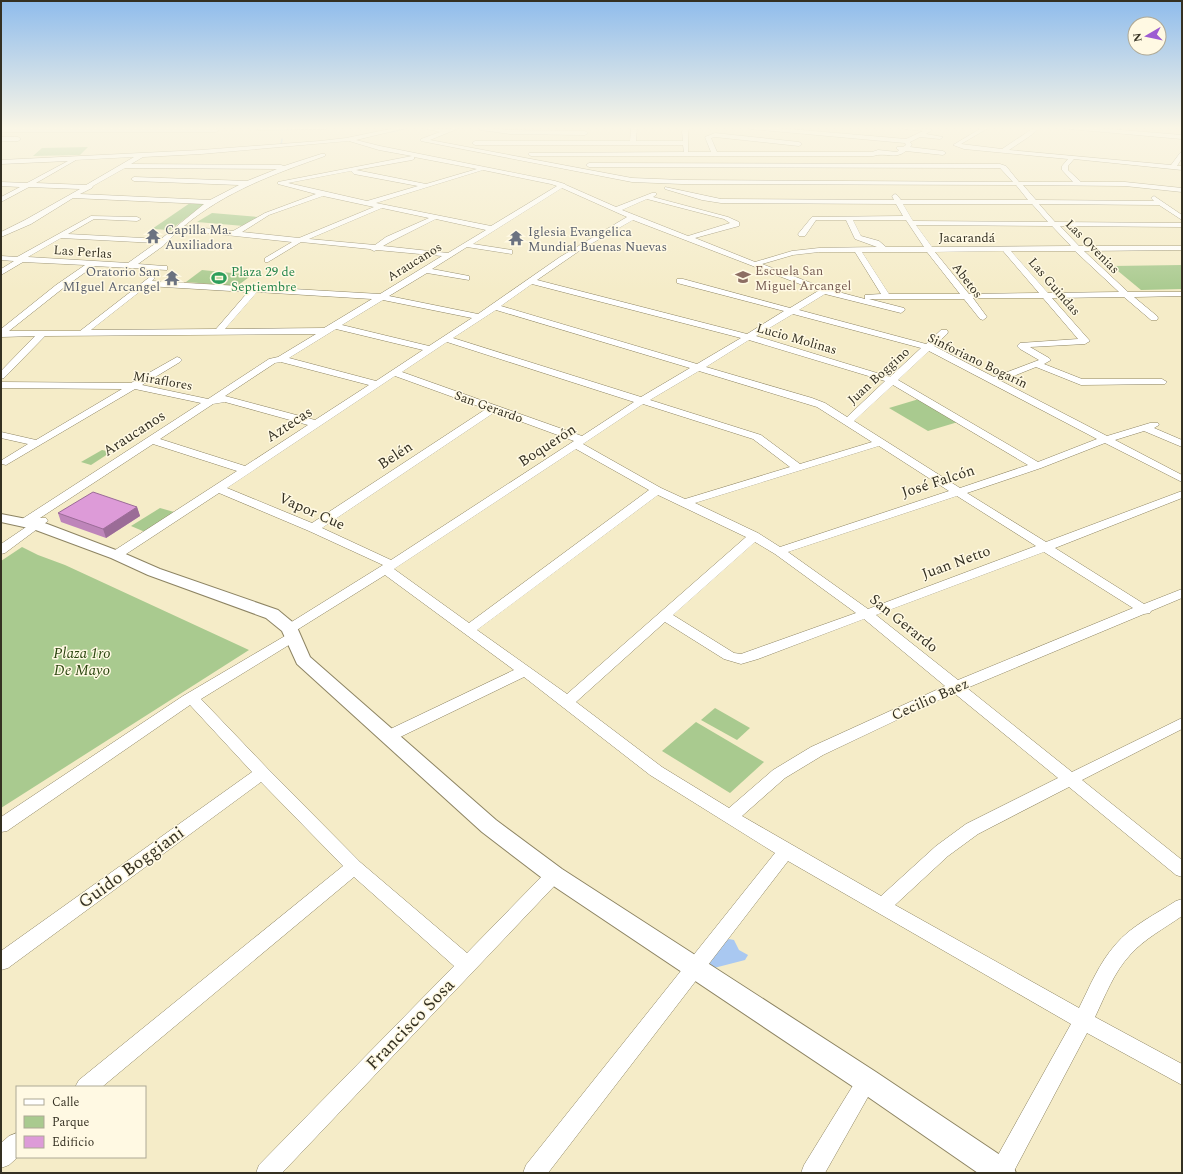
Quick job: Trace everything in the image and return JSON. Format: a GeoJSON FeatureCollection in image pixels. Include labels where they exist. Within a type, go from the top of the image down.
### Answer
{"type":"FeatureCollection","features":[{"type":"Feature","properties":{"kind":"main road"},"geometry":{"type":"LineString","coordinates":[[1,518],[31,524],[116,555],[154,572],[272,614],[291,633],[303,660],[489,826],[554,875],[868,1081],[1001,1173]]}},
{"type":"Feature","properties":{"kind":"street"},"geometry":{"type":"LineString","coordinates":[[1,200],[35,182]]}},
{"type":"Feature","properties":{"kind":"street"},"geometry":{"type":"LineString","coordinates":[[1,235],[28,222],[99,182]]}},
{"type":"Feature","properties":{"kind":"street"},"geometry":{"type":"LineString","coordinates":[[214,182],[249,183]]}},
{"type":"Feature","properties":{"kind":"street"},"geometry":{"type":"LineString","coordinates":[[286,182],[280,183],[323,194],[493,229]]}},
{"type":"Feature","properties":{"kind":"street"},"geometry":{"type":"LineString","coordinates":[[404,182],[425,186]]}},
{"type":"Feature","properties":{"kind":"street"},"geometry":{"type":"LineString","coordinates":[[366,203],[439,182]]}},
{"type":"Feature","properties":{"kind":"street"},"geometry":{"type":"LineString","coordinates":[[553,182],[634,217],[824,291],[901,310]]}},
{"type":"Feature","properties":{"kind":"street"},"geometry":{"type":"LineString","coordinates":[[677,182],[687,182]]}},
{"type":"Feature","properties":{"kind":"street"},"geometry":{"type":"LineString","coordinates":[[617,209],[682,182]]}},
{"type":"Feature","properties":{"kind":"street","name":"Abetos"},"geometry":{"type":"LineString","coordinates":[[887,182],[897,202],[918,235],[983,317]]}},
{"type":"Feature","properties":{"kind":"street"},"geometry":{"type":"LineString","coordinates":[[987,182],[1017,184],[1134,185],[1182,190]]}},
{"type":"Feature","properties":{"kind":"street"},"geometry":{"type":"LineString","coordinates":[[126,266],[160,244],[160,242],[212,202],[249,183]]}},
{"type":"Feature","properties":{"kind":"street"},"geometry":{"type":"LineString","coordinates":[[1,184],[90,187]]}},
{"type":"Feature","properties":{"kind":"street","name":"Las Ovenias"},"geometry":{"type":"LineString","coordinates":[[1017,184],[1053,224],[1126,295],[1154,318]]}},
{"type":"Feature","properties":{"kind":"street","name":"Araucanos"},"geometry":{"type":"LineString","coordinates":[[1,550],[31,524],[155,441],[209,402],[272,361],[281,359],[563,185]]}},
{"type":"Feature","properties":{"kind":"street"},"geometry":{"type":"LineString","coordinates":[[1134,185],[1182,218]]}},
{"type":"Feature","properties":{"kind":"street"},"geometry":{"type":"LineString","coordinates":[[667,188],[702,198],[721,201],[1033,202],[1163,205],[1182,207]]}},
{"type":"Feature","properties":{"kind":"street"},"geometry":{"type":"LineString","coordinates":[[233,235],[267,214],[323,194]]}},
{"type":"Feature","properties":{"kind":"street"},"geometry":{"type":"LineString","coordinates":[[73,196],[212,202]]}},
{"type":"Feature","properties":{"kind":"street"},"geometry":{"type":"LineString","coordinates":[[647,197],[726,218],[736,224],[688,238]]}},
{"type":"Feature","properties":{"kind":"street"},"geometry":{"type":"LineString","coordinates":[[268,260],[297,241],[382,206]]}},
{"type":"Feature","properties":{"kind":"street"},"geometry":{"type":"LineString","coordinates":[[1,273],[20,259],[93,217],[137,219]]}},
{"type":"Feature","properties":{"kind":"street","name":"Aztecas"},"geometry":{"type":"LineString","coordinates":[[116,555],[495,307],[572,252],[634,217]]}},
{"type":"Feature","properties":{"kind":"street"},"geometry":{"type":"LineString","coordinates":[[374,249],[395,236],[436,218]]}},
{"type":"Feature","properties":{"kind":"street"},"geometry":{"type":"LineString","coordinates":[[802,234],[814,218],[1053,224],[1182,225]]}},
{"type":"Feature","properties":{"kind":"street"},"geometry":{"type":"LineString","coordinates":[[848,218],[858,237],[876,243],[884,249]]}},
{"type":"Feature","properties":{"kind":"street"},"geometry":{"type":"LineString","coordinates":[[177,229],[447,257]]}},
{"type":"Feature","properties":{"kind":"street"},"geometry":{"type":"LineString","coordinates":[[60,236],[160,242]]}},
{"type":"Feature","properties":{"kind":"street"},"geometry":{"type":"LineString","coordinates":[[466,245],[509,252]]}},
{"type":"Feature","properties":{"kind":"street","name":"Jacarandá"},"geometry":{"type":"LineString","coordinates":[[755,264],[804,251],[884,249],[1182,248]]}},
{"type":"Feature","properties":{"kind":"street","name":"Las Guindas"},"geometry":{"type":"LineString","coordinates":[[1005,249],[1085,341],[1022,346],[1046,360],[1038,365]]}},
{"type":"Feature","properties":{"kind":"street"},"geometry":{"type":"LineString","coordinates":[[857,250],[887,297]]}},
{"type":"Feature","properties":{"kind":"street","name":"Las Perlas"},"geometry":{"type":"LineString","coordinates":[[1,258],[164,268],[145,283]]}},
{"type":"Feature","properties":{"kind":"street"},"geometry":{"type":"LineString","coordinates":[[1,333],[59,287],[92,264]]}},
{"type":"Feature","properties":{"kind":"street"},"geometry":{"type":"LineString","coordinates":[[426,270],[466,278]]}},
{"type":"Feature","properties":{"kind":"street","name":"Lucio Molinas"},"geometry":{"type":"LineString","coordinates":[[531,281],[749,337],[891,380],[1037,466]]}},
{"type":"Feature","properties":{"kind":"street","name":"Sinforiano Bogarín"},"geometry":{"type":"LineString","coordinates":[[680,281],[928,348],[1182,479]]}},
{"type":"Feature","properties":{"kind":"street"},"geometry":{"type":"LineString","coordinates":[[81,334],[145,283],[382,297],[479,317]]}},
{"type":"Feature","properties":{"kind":"street"},"geometry":{"type":"LineString","coordinates":[[218,332],[254,290]]}},
{"type":"Feature","properties":{"kind":"street","name":"Boquerón"},"geometry":{"type":"LineString","coordinates":[[1,826],[389,567],[580,442],[642,402],[824,291]]}},
{"type":"Feature","properties":{"kind":"street"},"geometry":{"type":"LineString","coordinates":[[847,297],[1182,294]]}},
{"type":"Feature","properties":{"kind":"street"},"geometry":{"type":"LineString","coordinates":[[495,307],[700,367],[821,405],[1145,610]]}},
{"type":"Feature","properties":{"kind":"street"},"geometry":{"type":"LineString","coordinates":[[1,333],[81,334],[330,329],[431,349]]}},
{"type":"Feature","properties":{"kind":"street","name":"Juan Boggino"},"geometry":{"type":"LineString","coordinates":[[846,422],[944,332]]}},
{"type":"Feature","properties":{"kind":"street"},"geometry":{"type":"LineString","coordinates":[[1,376],[42,334]]}},
{"type":"Feature","properties":{"kind":"street"},"geometry":{"type":"LineString","coordinates":[[446,339],[757,437],[799,468]]}},
{"type":"Feature","properties":{"kind":"street"},"geometry":{"type":"LineString","coordinates":[[281,359],[377,384]]}},
{"type":"Feature","properties":{"kind":"street","name":"Araucanos"},"geometry":{"type":"LineString","coordinates":[[155,441],[225,399],[280,363],[281,359]]}},
{"type":"Feature","properties":{"kind":"street"},"geometry":{"type":"LineString","coordinates":[[6,462],[177,360]]}},
{"type":"Feature","properties":{"kind":"street"},"geometry":{"type":"LineString","coordinates":[[993,381],[1038,365],[1081,382],[1162,382]]}},
{"type":"Feature","properties":{"kind":"street","name":"San Gerardo"},"geometry":{"type":"LineString","coordinates":[[395,372],[494,408],[580,442],[657,490],[754,536],[779,551],[865,613],[1182,870]]}},
{"type":"Feature","properties":{"kind":"street","name":"Miraflores"},"geometry":{"type":"LineString","coordinates":[[1,385],[133,386],[209,402],[225,399],[316,424]]}},
{"type":"Feature","properties":{"kind":"street","name":"Belén"},"geometry":{"type":"LineString","coordinates":[[312,528],[494,408]]}},
{"type":"Feature","properties":{"kind":"street","name":"José Falcón"},"geometry":{"type":"LineString","coordinates":[[779,551],[1037,466],[1107,439],[1149,426],[1182,444]]}},
{"type":"Feature","properties":{"kind":"street"},"geometry":{"type":"LineString","coordinates":[[1,435],[37,443]]}},
{"type":"Feature","properties":{"kind":"street"},"geometry":{"type":"LineString","coordinates":[[155,441],[246,470]]}},
{"type":"Feature","properties":{"kind":"street"},"geometry":{"type":"LineString","coordinates":[[684,503],[879,443]]}},
{"type":"Feature","properties":{"kind":"street","name":"Vapor Cue"},"geometry":{"type":"LineString","coordinates":[[218,488],[312,528],[389,567],[468,630],[567,702],[656,771],[786,851],[1083,1021],[1182,1075]]}},
{"type":"Feature","properties":{"kind":"street"},"geometry":{"type":"LineString","coordinates":[[468,630],[657,490]]}},
{"type":"Feature","properties":{"kind":"street","name":"Juan Netto"},"geometry":{"type":"LineString","coordinates":[[664,616],[729,656],[741,659],[753,656],[1045,547],[1182,494]]}},
{"type":"Feature","properties":{"kind":"street"},"geometry":{"type":"LineString","coordinates":[[567,702],[754,536]]}},
{"type":"Feature","properties":{"kind":"street","name":"Cecilio Baez"},"geometry":{"type":"LineString","coordinates":[[730,817],[779,774],[817,751],[955,687],[1145,610],[1182,593]]}},
{"type":"Feature","properties":{"kind":"street"},"geometry":{"type":"LineString","coordinates":[[389,736],[525,671]]}},
{"type":"Feature","properties":{"kind":"street"},"geometry":{"type":"LineString","coordinates":[[192,698],[354,868],[467,965]]}},
{"type":"Feature","properties":{"kind":"street"},"geometry":{"type":"LineString","coordinates":[[882,906],[942,850],[972,829],[1182,722]]}},
{"type":"Feature","properties":{"kind":"street","name":"Guido Boggiani"},"geometry":{"type":"LineString","coordinates":[[1,962],[262,773]]}},
{"type":"Feature","properties":{"kind":"street"},"geometry":{"type":"LineString","coordinates":[[534,1173],[786,851]]}},
{"type":"Feature","properties":{"kind":"street"},"geometry":{"type":"LineString","coordinates":[[87,1086],[354,868]]}},
{"type":"Feature","properties":{"kind":"street","name":"Francisco Sosa"},"geometry":{"type":"LineString","coordinates":[[267,1173],[554,875]]}},
{"type":"Feature","properties":{"kind":"street"},"geometry":{"type":"LineString","coordinates":[[1001,1173],[1083,1021],[1107,971],[1123,949],[1141,934],[1182,906]]}},
{"type":"Feature","properties":{"kind":"street"},"geometry":{"type":"LineString","coordinates":[[812,1173],[868,1081]]}},
{"type":"Feature","properties":{"kind":"street"},"geometry":{"type":"LineString","coordinates":[[1,1157],[16,1145]]}},
{"type":"Feature","properties":{"kind":"green space"},"geometry":{"type":"Polygon","coordinates":[[[190,203],[205,204],[170,230],[152,229],[190,203]]]}},
{"type":"Feature","properties":{"kind":"green space"},"geometry":{"type":"Polygon","coordinates":[[[212,213],[258,217],[244,226],[197,222],[212,213]]]}},
{"type":"Feature","properties":{"kind":"green space"},"geometry":{"type":"Polygon","coordinates":[[[1182,265],[1182,289],[1141,290],[1112,266],[1182,265]]]}},
{"type":"Feature","properties":{"kind":"green space","name":"Plaza 29 de Septiembre"},"geometry":{"type":"Polygon","coordinates":[[[202,270],[252,275],[237,286],[186,282],[202,270]]]}},
{"type":"Feature","properties":{"kind":"green space"},"geometry":{"type":"Polygon","coordinates":[[[919,399],[958,422],[928,431],[889,408],[919,399]]]}},
{"type":"Feature","properties":{"kind":"green space"},"geometry":{"type":"Polygon","coordinates":[[[102,450],[111,452],[91,465],[81,462],[102,450]]]}},
{"type":"Feature","properties":{"kind":"green space"},"geometry":{"type":"Polygon","coordinates":[[[160,508],[174,512],[145,532],[131,526],[160,508]]]}},
{"type":"Feature","properties":{"kind":"green space","name":"Plaza 1ro De Mayo"},"geometry":{"type":"Polygon","coordinates":[[[22,547],[38,555],[65,565],[249,650],[1,808],[1,561],[22,547]]]}},
{"type":"Feature","properties":{"kind":"green space"},"geometry":{"type":"Polygon","coordinates":[[[715,708],[750,728],[737,740],[701,720],[715,708]]]}},
{"type":"Feature","properties":{"kind":"green space"},"geometry":{"type":"Polygon","coordinates":[[[696,722],[764,762],[730,793],[662,751],[696,722]]]}},
{"type":"Feature","properties":{"kind":"water"},"geometry":{"type":"Polygon","coordinates":[[[729,939],[734,940],[739,950],[748,955],[745,960],[714,968],[708,967],[715,951],[721,944],[729,939]]]}},
{"type":"Feature","properties":{"kind":"building"},"geometry":{"type":"Polygon","coordinates":[[[93,492],[137,507],[103,529],[58,513],[93,492]]]}},
{"type":"Feature","properties":{"kind":"place","name":"Capilla Ma. Auxiliadora"},"geometry":{"type":"Point","coordinates":[153,236]}},
{"type":"Feature","properties":{"kind":"place","name":"Iglesia Evangelica Mundial Buenas Nuevas"},"geometry":{"type":"Point","coordinates":[516,238]}},
{"type":"Feature","properties":{"kind":"place","name":"Escuela San Miguel Arcangel"},"geometry":{"type":"Point","coordinates":[743,277]}},
{"type":"Feature","properties":{"kind":"place","name":"Oratorio San MIguel Arcangel"},"geometry":{"type":"Point","coordinates":[172,278]}},
{"type":"Feature","properties":{"kind":"place","name":"Plaza 29 de Septiembre"},"geometry":{"type":"Point","coordinates":[219,278]}}]}
